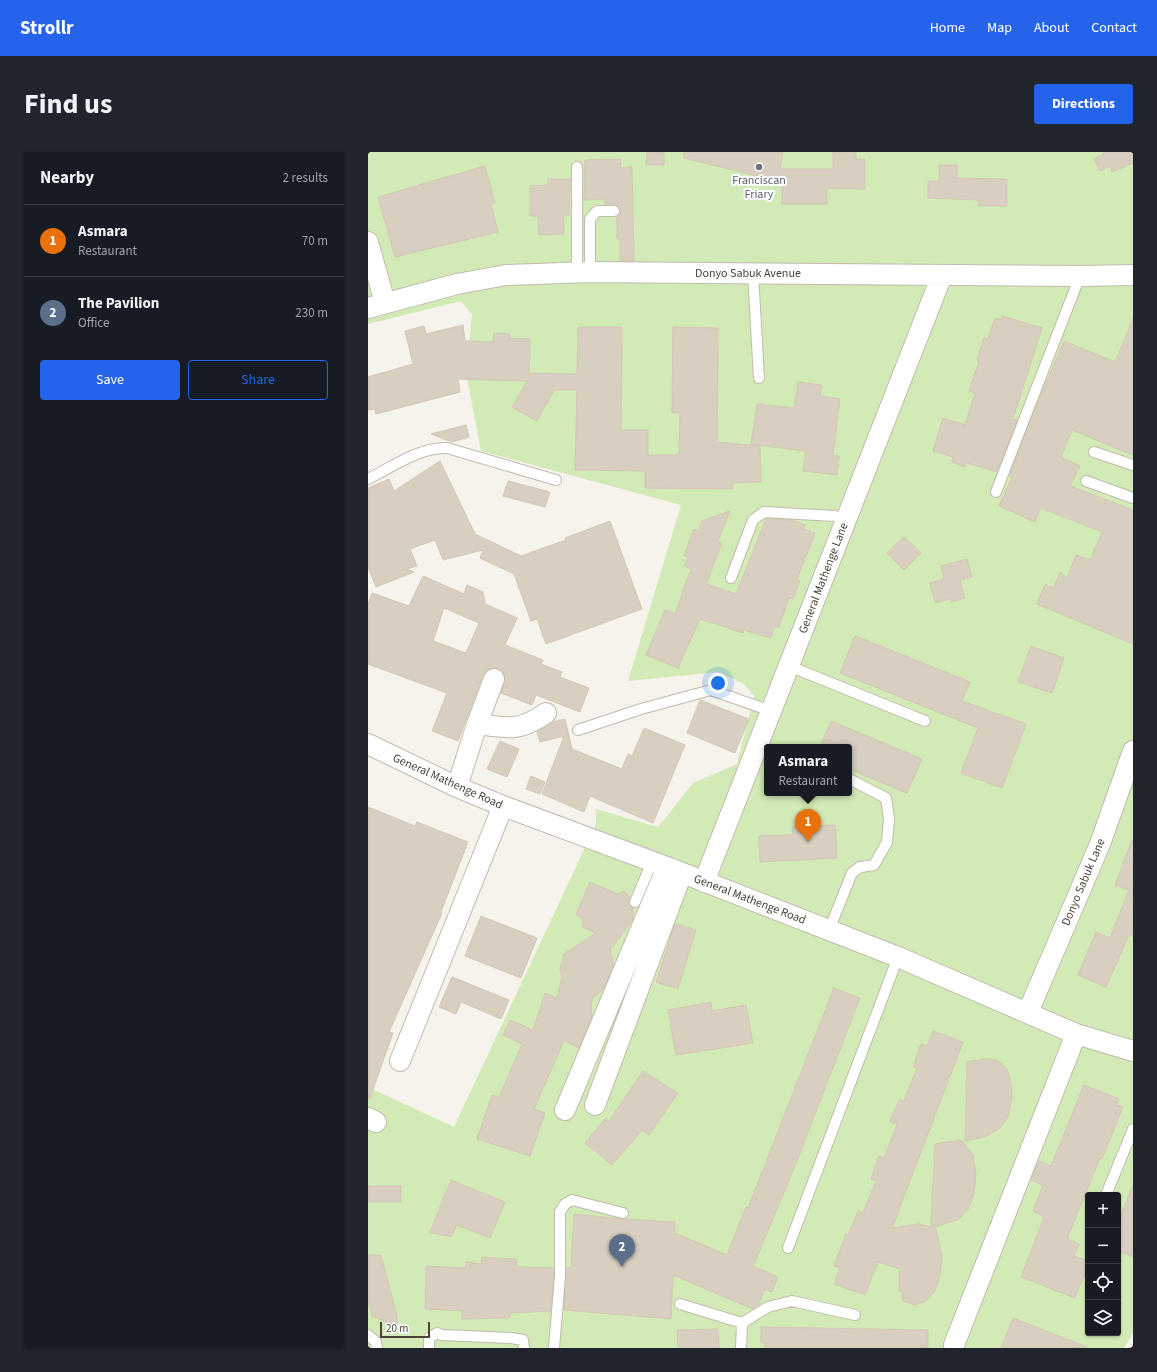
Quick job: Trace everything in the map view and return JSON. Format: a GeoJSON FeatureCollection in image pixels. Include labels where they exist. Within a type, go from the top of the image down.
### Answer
{"type":"FeatureCollection","features":[{"type":"Feature","properties":{"kind":"street"},"geometry":{"type":"LineString","coordinates":[[368,242],[377,306]]}},
{"type":"Feature","properties":{"kind":"street","name":"Donyo Sabuk Avenue"},"geometry":{"type":"LineString","coordinates":[[377,306],[457,284],[506,275],[584,272],[1080,276],[1133,275]]}},
{"type":"Feature","properties":{"kind":"street","name":"General Mathenge Lane"},"geometry":{"type":"LineString","coordinates":[[704,882],[942,275]]}},
{"type":"Feature","properties":{"kind":"street"},"geometry":{"type":"LineString","coordinates":[[457,787],[477,724],[494,679]]}},
{"type":"Feature","properties":{"kind":"street"},"geometry":{"type":"LineString","coordinates":[[477,724],[512,729],[534,721],[546,713]]}},
{"type":"Feature","properties":{"kind":"street","name":"General Mathenge Road"},"geometry":{"type":"LineString","coordinates":[[368,744],[457,787],[503,806],[667,867],[898,957],[1076,1034],[1133,1051]]}},
{"type":"Feature","properties":{"kind":"street","name":"Donyo Sabuk Lane"},"geometry":{"type":"LineString","coordinates":[[1028,1012],[1100,844],[1133,751]]}},
{"type":"Feature","properties":{"kind":"street"},"geometry":{"type":"LineString","coordinates":[[400,1061],[503,806]]}},
{"type":"Feature","properties":{"kind":"street"},"geometry":{"type":"LineString","coordinates":[[595,1105],[667,867]]}},
{"type":"Feature","properties":{"kind":"street"},"geometry":{"type":"LineString","coordinates":[[565,1110],[667,867]]}},
{"type":"Feature","properties":{"kind":"street"},"geometry":{"type":"LineString","coordinates":[[954,1345],[1076,1034]]}},
{"type":"Feature","properties":{"kind":"lane"},"geometry":{"type":"LineString","coordinates":[[577,167],[584,272]]}},
{"type":"Feature","properties":{"kind":"lane"},"geometry":{"type":"LineString","coordinates":[[584,272],[590,219],[597,211],[614,211]]}},
{"type":"Feature","properties":{"kind":"lane"},"geometry":{"type":"LineString","coordinates":[[753,273],[759,378]]}},
{"type":"Feature","properties":{"kind":"lane"},"geometry":{"type":"LineString","coordinates":[[996,492],[1080,276]]}},
{"type":"Feature","properties":{"kind":"lane"},"geometry":{"type":"LineString","coordinates":[[368,478],[418,454],[437,447],[447,448],[556,480]]}},
{"type":"Feature","properties":{"kind":"lane"},"geometry":{"type":"LineString","coordinates":[[1094,452],[1133,465]]}},
{"type":"Feature","properties":{"kind":"lane"},"geometry":{"type":"LineString","coordinates":[[1086,481],[1133,498]]}},
{"type":"Feature","properties":{"kind":"lane"},"geometry":{"type":"LineString","coordinates":[[731,578],[753,520],[764,512],[835,516],[845,521]]}},
{"type":"Feature","properties":{"kind":"lane"},"geometry":{"type":"LineString","coordinates":[[788,666],[925,721]]}},
{"type":"Feature","properties":{"kind":"lane"},"geometry":{"type":"LineString","coordinates":[[578,730],[641,709],[711,690],[716,690],[771,711]]}},
{"type":"Feature","properties":{"kind":"lane"},"geometry":{"type":"LineString","coordinates":[[829,930],[852,873],[860,867],[874,865],[887,842],[889,819],[886,798],[852,781]]}},
{"type":"Feature","properties":{"kind":"lane"},"geometry":{"type":"LineString","coordinates":[[635,902],[667,867]]}},
{"type":"Feature","properties":{"kind":"lane"},"geometry":{"type":"LineString","coordinates":[[788,1248],[898,957]]}},
{"type":"Feature","properties":{"kind":"lane"},"geometry":{"type":"LineString","coordinates":[[1107,1192],[1133,1129]]}},
{"type":"Feature","properties":{"kind":"lane"},"geometry":{"type":"LineString","coordinates":[[554,1348],[560,1276],[560,1212],[565,1204],[572,1200],[622,1213]]}},
{"type":"Feature","properties":{"kind":"lane"},"geometry":{"type":"LineString","coordinates":[[680,1304],[742,1323],[768,1307],[792,1301],[855,1315]]}},
{"type":"Feature","properties":{"kind":"lane"},"geometry":{"type":"LineString","coordinates":[[741,1348],[742,1323]]}},
{"type":"Feature","properties":{"kind":"lane"},"geometry":{"type":"LineString","coordinates":[[429,1348],[429,1338],[437,1333],[442,1335],[511,1338],[523,1340],[524,1348]]}},
{"type":"Feature","properties":{"kind":"lane"},"geometry":{"type":"LineString","coordinates":[[368,1335],[376,1342],[377,1348]]}},
{"type":"Feature","properties":{"kind":"green space"},"geometry":{"type":"Polygon","coordinates":[[[368,152],[1133,152],[1133,1333],[1124,1348],[368,1348],[368,1087],[454,1127],[596,824],[596,809],[658,827],[693,783],[737,764],[754,696],[744,684],[718,672],[628,681],[681,505],[481,451],[466,372],[472,315],[461,301],[368,324],[368,152]]]}},
{"type":"Feature","properties":{"kind":"building"},"geometry":{"type":"Polygon","coordinates":[[[647,152],[664,152],[664,165],[646,165],[647,152]]]}},
{"type":"Feature","properties":{"kind":"building"},"geometry":{"type":"Polygon","coordinates":[[[684,152],[783,152],[780,169],[833,169],[833,152],[856,152],[856,159],[865,159],[865,189],[827,188],[827,204],[782,204],[782,182],[684,158],[684,152]]]}},
{"type":"Feature","properties":{"kind":"building"},"geometry":{"type":"Polygon","coordinates":[[[1103,152],[1133,152],[1133,163],[1112,172],[1110,166],[1100,171],[1094,159],[1104,154],[1103,152]]]}},
{"type":"Feature","properties":{"kind":"building"},"geometry":{"type":"Polygon","coordinates":[[[621,159],[621,168],[632,167],[634,261],[620,261],[620,239],[617,239],[617,217],[620,211],[617,204],[605,204],[604,199],[584,200],[585,160],[621,159]]]}},
{"type":"Feature","properties":{"kind":"building"},"geometry":{"type":"Polygon","coordinates":[[[939,165],[957,165],[957,178],[1007,179],[1007,206],[978,206],[978,200],[928,198],[928,181],[939,181],[939,165]]]}},
{"type":"Feature","properties":{"kind":"building"},"geometry":{"type":"Polygon","coordinates":[[[485,166],[495,203],[491,205],[498,232],[395,257],[378,197],[485,166]]]}},
{"type":"Feature","properties":{"kind":"building"},"geometry":{"type":"Polygon","coordinates":[[[548,179],[570,179],[569,215],[563,215],[564,234],[539,235],[538,216],[530,216],[530,186],[548,185],[548,179]]]}},
{"type":"Feature","properties":{"kind":"building"},"geometry":{"type":"Polygon","coordinates":[[[1002,316],[1042,328],[1013,419],[1017,420],[997,472],[967,463],[965,467],[952,462],[953,457],[933,451],[943,418],[965,425],[975,393],[969,391],[979,361],[977,360],[984,338],[988,339],[995,318],[1001,320],[1002,316]]]}},
{"type":"Feature","properties":{"kind":"building"},"geometry":{"type":"Polygon","coordinates":[[[1133,319],[1133,455],[1072,430],[1061,457],[1080,466],[1070,486],[1133,510],[1133,644],[1037,604],[1045,584],[1054,588],[1060,572],[1067,578],[1076,555],[1090,560],[1102,532],[1041,508],[1035,522],[999,506],[1012,477],[1009,476],[1031,419],[1064,341],[1115,362],[1133,319]]]}},
{"type":"Feature","properties":{"kind":"building"},"geometry":{"type":"Polygon","coordinates":[[[463,325],[465,341],[493,342],[494,333],[510,334],[509,338],[530,339],[529,377],[531,373],[577,374],[578,327],[622,327],[621,430],[648,430],[648,455],[679,455],[680,413],[672,413],[673,327],[718,328],[717,442],[760,446],[761,482],[732,483],[733,489],[645,488],[645,471],[575,470],[577,390],[554,390],[537,421],[512,407],[527,381],[458,379],[460,392],[376,414],[375,409],[368,410],[368,377],[413,364],[405,331],[424,326],[426,334],[463,325]]]}},
{"type":"Feature","properties":{"kind":"building"},"geometry":{"type":"Polygon","coordinates":[[[798,382],[822,385],[820,396],[840,399],[833,455],[839,456],[837,475],[803,471],[806,451],[751,444],[757,404],[794,408],[798,382]]]}},
{"type":"Feature","properties":{"kind":"building"},"geometry":{"type":"Polygon","coordinates":[[[466,425],[469,437],[452,442],[431,434],[466,425]]]}},
{"type":"Feature","properties":{"kind":"building"},"geometry":{"type":"Polygon","coordinates":[[[440,461],[475,534],[521,556],[566,540],[565,538],[610,521],[642,609],[546,644],[537,619],[531,621],[514,574],[480,558],[483,550],[443,560],[435,540],[410,549],[417,566],[406,569],[414,572],[376,587],[368,567],[368,488],[389,479],[394,491],[440,461]]]}},
{"type":"Feature","properties":{"kind":"building"},"geometry":{"type":"Polygon","coordinates":[[[508,481],[550,492],[545,507],[503,496],[508,481]]]}},
{"type":"Feature","properties":{"kind":"building"},"geometry":{"type":"Polygon","coordinates":[[[730,511],[718,541],[722,543],[706,584],[736,594],[766,519],[792,520],[805,525],[803,529],[815,533],[797,579],[800,581],[793,599],[789,597],[779,627],[775,626],[771,638],[744,630],[743,633],[700,619],[678,668],[646,655],[665,610],[675,614],[691,569],[684,566],[688,557],[684,556],[694,529],[698,531],[702,521],[730,511]]]}},
{"type":"Feature","properties":{"kind":"building"},"geometry":{"type":"Polygon","coordinates":[[[904,537],[921,553],[904,570],[887,553],[904,537]]]}},
{"type":"Feature","properties":{"kind":"building"},"geometry":{"type":"Polygon","coordinates":[[[967,559],[972,577],[960,580],[965,598],[951,602],[950,599],[935,603],[930,583],[944,579],[941,566],[967,559]]]}},
{"type":"Feature","properties":{"kind":"building"},"geometry":{"type":"Polygon","coordinates":[[[423,576],[464,594],[467,585],[483,592],[485,604],[517,618],[505,645],[543,660],[541,664],[562,672],[560,677],[589,688],[580,712],[536,695],[532,705],[501,693],[505,677],[498,668],[493,668],[487,670],[483,675],[458,741],[432,731],[447,693],[368,664],[368,604],[372,593],[409,606],[423,576]],[[444,608],[433,641],[466,653],[479,623],[444,608]]]}},
{"type":"Feature","properties":{"kind":"building"},"geometry":{"type":"Polygon","coordinates":[[[855,636],[970,682],[962,701],[1026,724],[1002,788],[961,773],[978,728],[840,673],[855,636]]]}},
{"type":"Feature","properties":{"kind":"building"},"geometry":{"type":"Polygon","coordinates":[[[1031,646],[1064,658],[1052,693],[1018,682],[1031,646]]]}},
{"type":"Feature","properties":{"kind":"building"},"geometry":{"type":"Polygon","coordinates":[[[700,700],[749,719],[735,753],[687,733],[700,700]]]}},
{"type":"Feature","properties":{"kind":"building"},"geometry":{"type":"Polygon","coordinates":[[[565,719],[572,749],[622,769],[628,754],[632,756],[644,728],[685,745],[653,823],[590,796],[584,812],[542,794],[564,736],[540,742],[537,732],[553,722],[565,719]]]}},
{"type":"Feature","properties":{"kind":"building"},"geometry":{"type":"Polygon","coordinates":[[[831,721],[922,759],[907,793],[852,770],[852,744],[821,744],[831,721]]]}},
{"type":"Feature","properties":{"kind":"building"},"geometry":{"type":"Polygon","coordinates":[[[500,741],[519,749],[507,777],[487,769],[500,741]]]}},
{"type":"Feature","properties":{"kind":"building"},"geometry":{"type":"Polygon","coordinates":[[[531,776],[545,782],[540,794],[526,789],[531,776]]]}},
{"type":"Feature","properties":{"kind":"building"},"geometry":{"type":"Polygon","coordinates":[[[368,807],[415,826],[417,822],[468,842],[441,912],[442,913],[389,1032],[393,1033],[370,1098],[368,1098],[368,807]]]}},
{"type":"Feature","properties":{"kind":"building"},"geometry":{"type":"Polygon","coordinates":[[[835,825],[837,858],[760,862],[759,836],[793,835],[792,827],[835,825]]]}},
{"type":"Feature","properties":{"kind":"building"},"geometry":{"type":"Polygon","coordinates":[[[1132,840],[1133,936],[1129,935],[1106,987],[1078,975],[1096,932],[1110,938],[1129,890],[1115,885],[1132,840]]]}},
{"type":"Feature","properties":{"kind":"building"},"geometry":{"type":"Polygon","coordinates":[[[590,882],[618,894],[624,891],[630,897],[629,902],[633,908],[633,919],[610,950],[614,964],[603,990],[593,997],[591,1005],[592,1016],[579,1048],[564,1041],[534,1109],[545,1113],[530,1156],[477,1139],[492,1095],[499,1098],[522,1044],[503,1035],[510,1020],[533,1030],[545,993],[557,998],[562,977],[560,969],[564,954],[596,933],[582,927],[583,920],[576,914],[590,882]]]}},
{"type":"Feature","properties":{"kind":"building"},"geometry":{"type":"Polygon","coordinates":[[[481,916],[537,938],[521,978],[465,956],[481,916]]]}},
{"type":"Feature","properties":{"kind":"building"},"geometry":{"type":"Polygon","coordinates":[[[675,924],[696,930],[678,989],[656,982],[675,924]]]}},
{"type":"Feature","properties":{"kind":"building"},"geometry":{"type":"Polygon","coordinates":[[[452,977],[509,1000],[501,1019],[461,1002],[456,1014],[439,1007],[452,977]]]}},
{"type":"Feature","properties":{"kind":"building"},"geometry":{"type":"Polygon","coordinates":[[[834,988],[860,998],[793,1171],[753,1266],[778,1277],[772,1292],[765,1289],[758,1306],[753,1309],[673,1275],[671,1319],[564,1310],[566,1268],[571,1268],[574,1214],[675,1222],[675,1233],[727,1255],[746,1207],[748,1208],[834,988]]]}},
{"type":"Feature","properties":{"kind":"building"},"geometry":{"type":"Polygon","coordinates":[[[711,1002],[712,1011],[746,1005],[753,1043],[676,1055],[668,1010],[711,1002]]]}},
{"type":"Feature","properties":{"kind":"building"},"geometry":{"type":"Polygon","coordinates":[[[933,1031],[963,1042],[892,1228],[918,1224],[931,1227],[935,1144],[961,1140],[973,1155],[976,1173],[974,1194],[968,1209],[959,1219],[933,1228],[936,1229],[942,1255],[940,1276],[935,1291],[926,1301],[915,1305],[903,1301],[902,1291],[899,1291],[899,1269],[878,1262],[865,1295],[834,1284],[840,1268],[834,1266],[846,1234],[848,1235],[858,1211],[863,1213],[876,1181],[871,1179],[879,1156],[884,1158],[897,1124],[890,1122],[899,1100],[904,1101],[917,1068],[913,1067],[921,1044],[927,1046],[933,1031]]]}},
{"type":"Feature","properties":{"kind":"building"},"geometry":{"type":"Polygon","coordinates":[[[985,1059],[997,1060],[1007,1069],[1011,1084],[1012,1098],[1008,1117],[999,1129],[984,1137],[965,1141],[967,1062],[985,1059]]]}},
{"type":"Feature","properties":{"kind":"building"},"geometry":{"type":"Polygon","coordinates":[[[643,1071],[678,1093],[649,1135],[642,1130],[612,1165],[585,1143],[606,1118],[609,1121],[643,1071]]]}},
{"type":"Feature","properties":{"kind":"building"},"geometry":{"type":"Polygon","coordinates":[[[1084,1085],[1119,1099],[1116,1105],[1123,1107],[1102,1159],[1100,1158],[1085,1192],[1067,1239],[1079,1244],[1074,1256],[1085,1260],[1085,1274],[1075,1298],[1021,1277],[1043,1220],[1043,1216],[1033,1211],[1043,1185],[1031,1180],[1039,1161],[1051,1166],[1084,1085]]]}},
{"type":"Feature","properties":{"kind":"building"},"geometry":{"type":"Polygon","coordinates":[[[451,1180],[505,1202],[490,1238],[457,1225],[451,1237],[430,1232],[451,1180]]]}},
{"type":"Feature","properties":{"kind":"building"},"geometry":{"type":"Polygon","coordinates":[[[368,1186],[401,1186],[401,1202],[368,1202],[368,1186]]]}},
{"type":"Feature","properties":{"kind":"building"},"geometry":{"type":"Polygon","coordinates":[[[1133,1187],[1133,1257],[1121,1252],[1121,1215],[1133,1187]]]}},
{"type":"Feature","properties":{"kind":"building"},"geometry":{"type":"Polygon","coordinates":[[[368,1255],[381,1255],[397,1316],[397,1327],[372,1316],[368,1302],[368,1255]]]}},
{"type":"Feature","properties":{"kind":"building"},"geometry":{"type":"Polygon","coordinates":[[[482,1257],[516,1259],[517,1267],[554,1268],[551,1311],[511,1313],[510,1318],[462,1319],[462,1311],[425,1309],[426,1266],[466,1268],[466,1262],[481,1264],[482,1257]]]}},
{"type":"Feature","properties":{"kind":"building"},"geometry":{"type":"Polygon","coordinates":[[[1013,1318],[1087,1347],[1087,1348],[1001,1348],[1013,1318]]]}},
{"type":"Feature","properties":{"kind":"building"},"geometry":{"type":"Polygon","coordinates":[[[761,1327],[928,1330],[928,1348],[765,1348],[765,1343],[761,1343],[761,1327]]]}},
{"type":"Feature","properties":{"kind":"building"},"geometry":{"type":"Polygon","coordinates":[[[718,1329],[719,1348],[678,1348],[677,1330],[718,1329]]]}},
{"type":"Feature","properties":{"kind":"place","name":"Franciscan Friary"},"geometry":{"type":"Point","coordinates":[759,167]}},
{"type":"Feature","properties":{"kind":"place","name":"Asmara"},"geometry":{"type":"Point","coordinates":[808,842]}},
{"type":"Feature","properties":{"kind":"place","name":"The Pavilion"},"geometry":{"type":"Point","coordinates":[622,1267]}}]}
